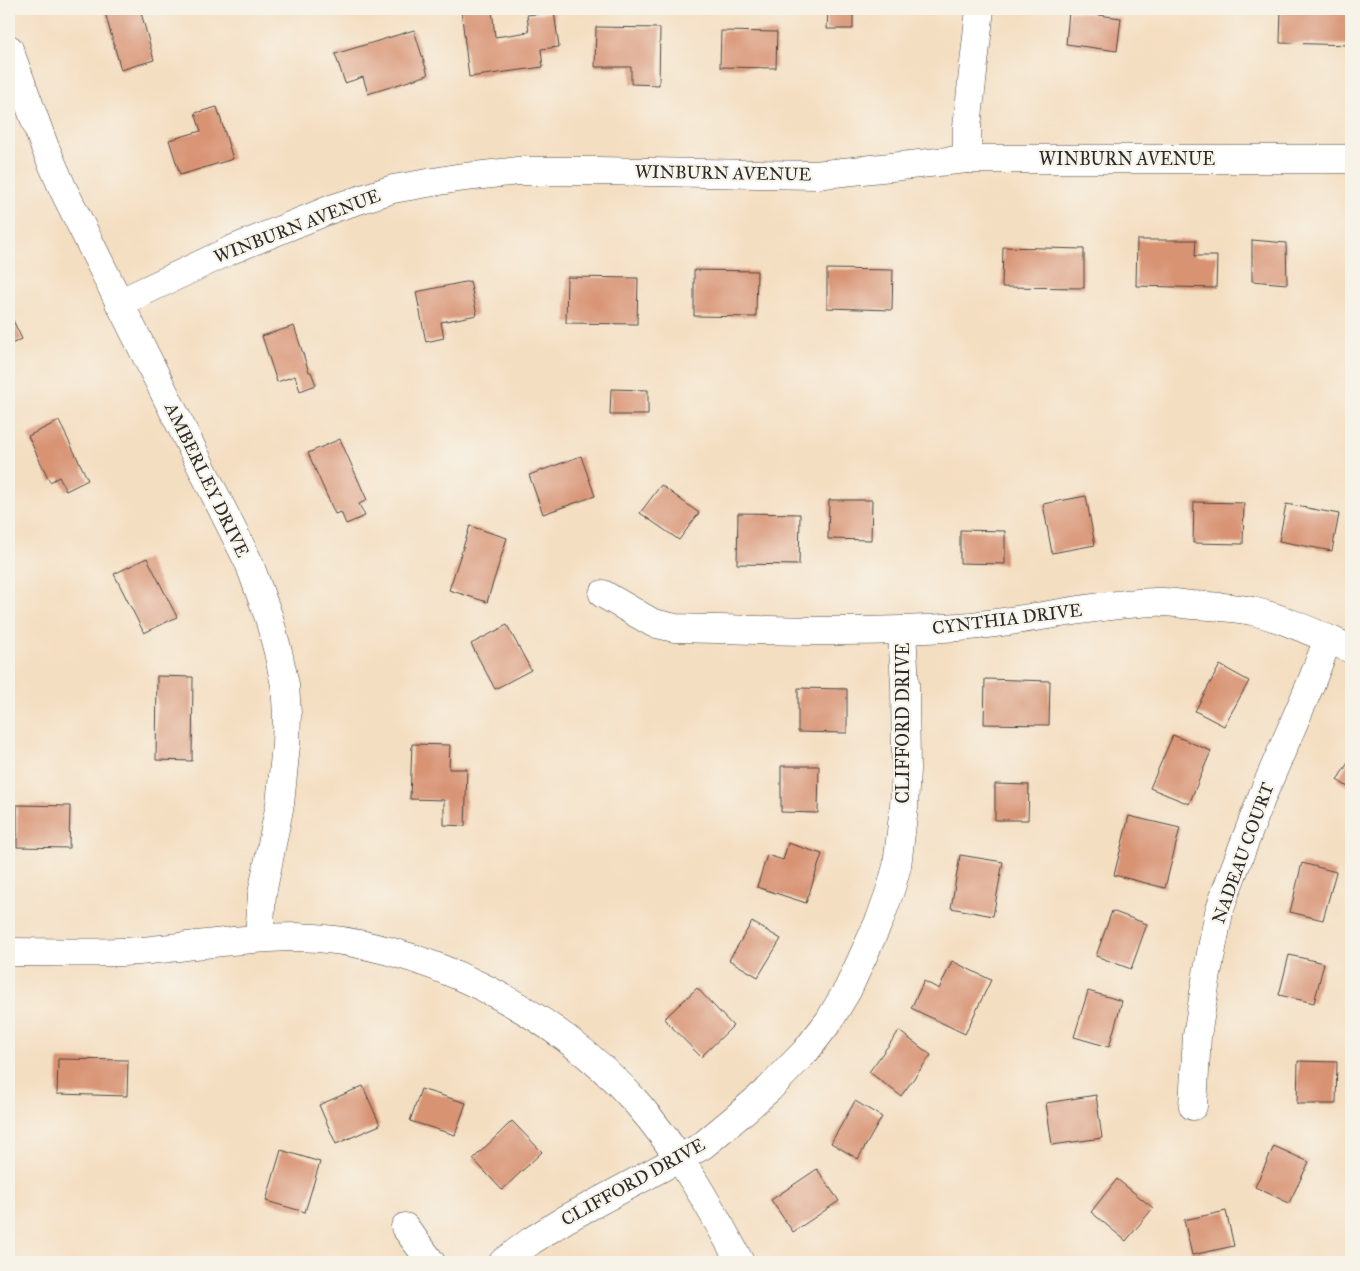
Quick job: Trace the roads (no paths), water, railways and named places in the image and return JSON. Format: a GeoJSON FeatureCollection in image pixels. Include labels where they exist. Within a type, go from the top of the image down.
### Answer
{"type":"FeatureCollection","features":[{"type":"Feature","properties":{"kind":"street"},"geometry":{"type":"LineString","coordinates":[[967,159],[967,127],[980,9]]}},
{"type":"Feature","properties":{"kind":"street","name":"AMBERLEY DRIVE"},"geometry":{"type":"LineString","coordinates":[[9,49],[44,145],[63,189],[248,563],[269,618],[286,685],[287,714],[280,804],[262,894],[259,938]]}},
{"type":"Feature","properties":{"kind":"street","name":"WINBURN AVENUE"},"geometry":{"type":"LineString","coordinates":[[119,303],[231,250],[334,208],[393,189],[457,178],[518,172],[587,171],[815,175],[967,159],[1351,159]]}},
{"type":"Feature","properties":{"kind":"street","name":"CYNTHIA DRIVE"},"geometry":{"type":"LineString","coordinates":[[603,594],[653,622],[675,628],[902,631],[961,627],[1080,610],[1156,602],[1253,612],[1284,621],[1339,644]]}},
{"type":"Feature","properties":{"kind":"street","name":"CLIFFORD DRIVE"},"geometry":{"type":"LineString","coordinates":[[503,1262],[531,1241],[566,1219],[702,1146],[769,1089],[805,1052],[829,1021],[848,989],[880,919],[897,866],[904,807],[906,769],[902,631]]}},
{"type":"Feature","properties":{"kind":"street","name":"NADEAU COURT"},"geometry":{"type":"LineString","coordinates":[[1193,1106],[1197,1036],[1206,974],[1219,912],[1264,794],[1311,683],[1339,644]]}},
{"type":"Feature","properties":{"kind":"street"},"geometry":{"type":"LineString","coordinates":[[9,952],[140,951],[259,938],[295,937],[327,939],[375,947],[458,975],[504,998],[545,1024],[578,1047],[609,1074],[661,1132],[703,1194],[740,1262]]}},
{"type":"Feature","properties":{"kind":"street"},"geometry":{"type":"LineString","coordinates":[[404,1227],[431,1262]]}}]}
